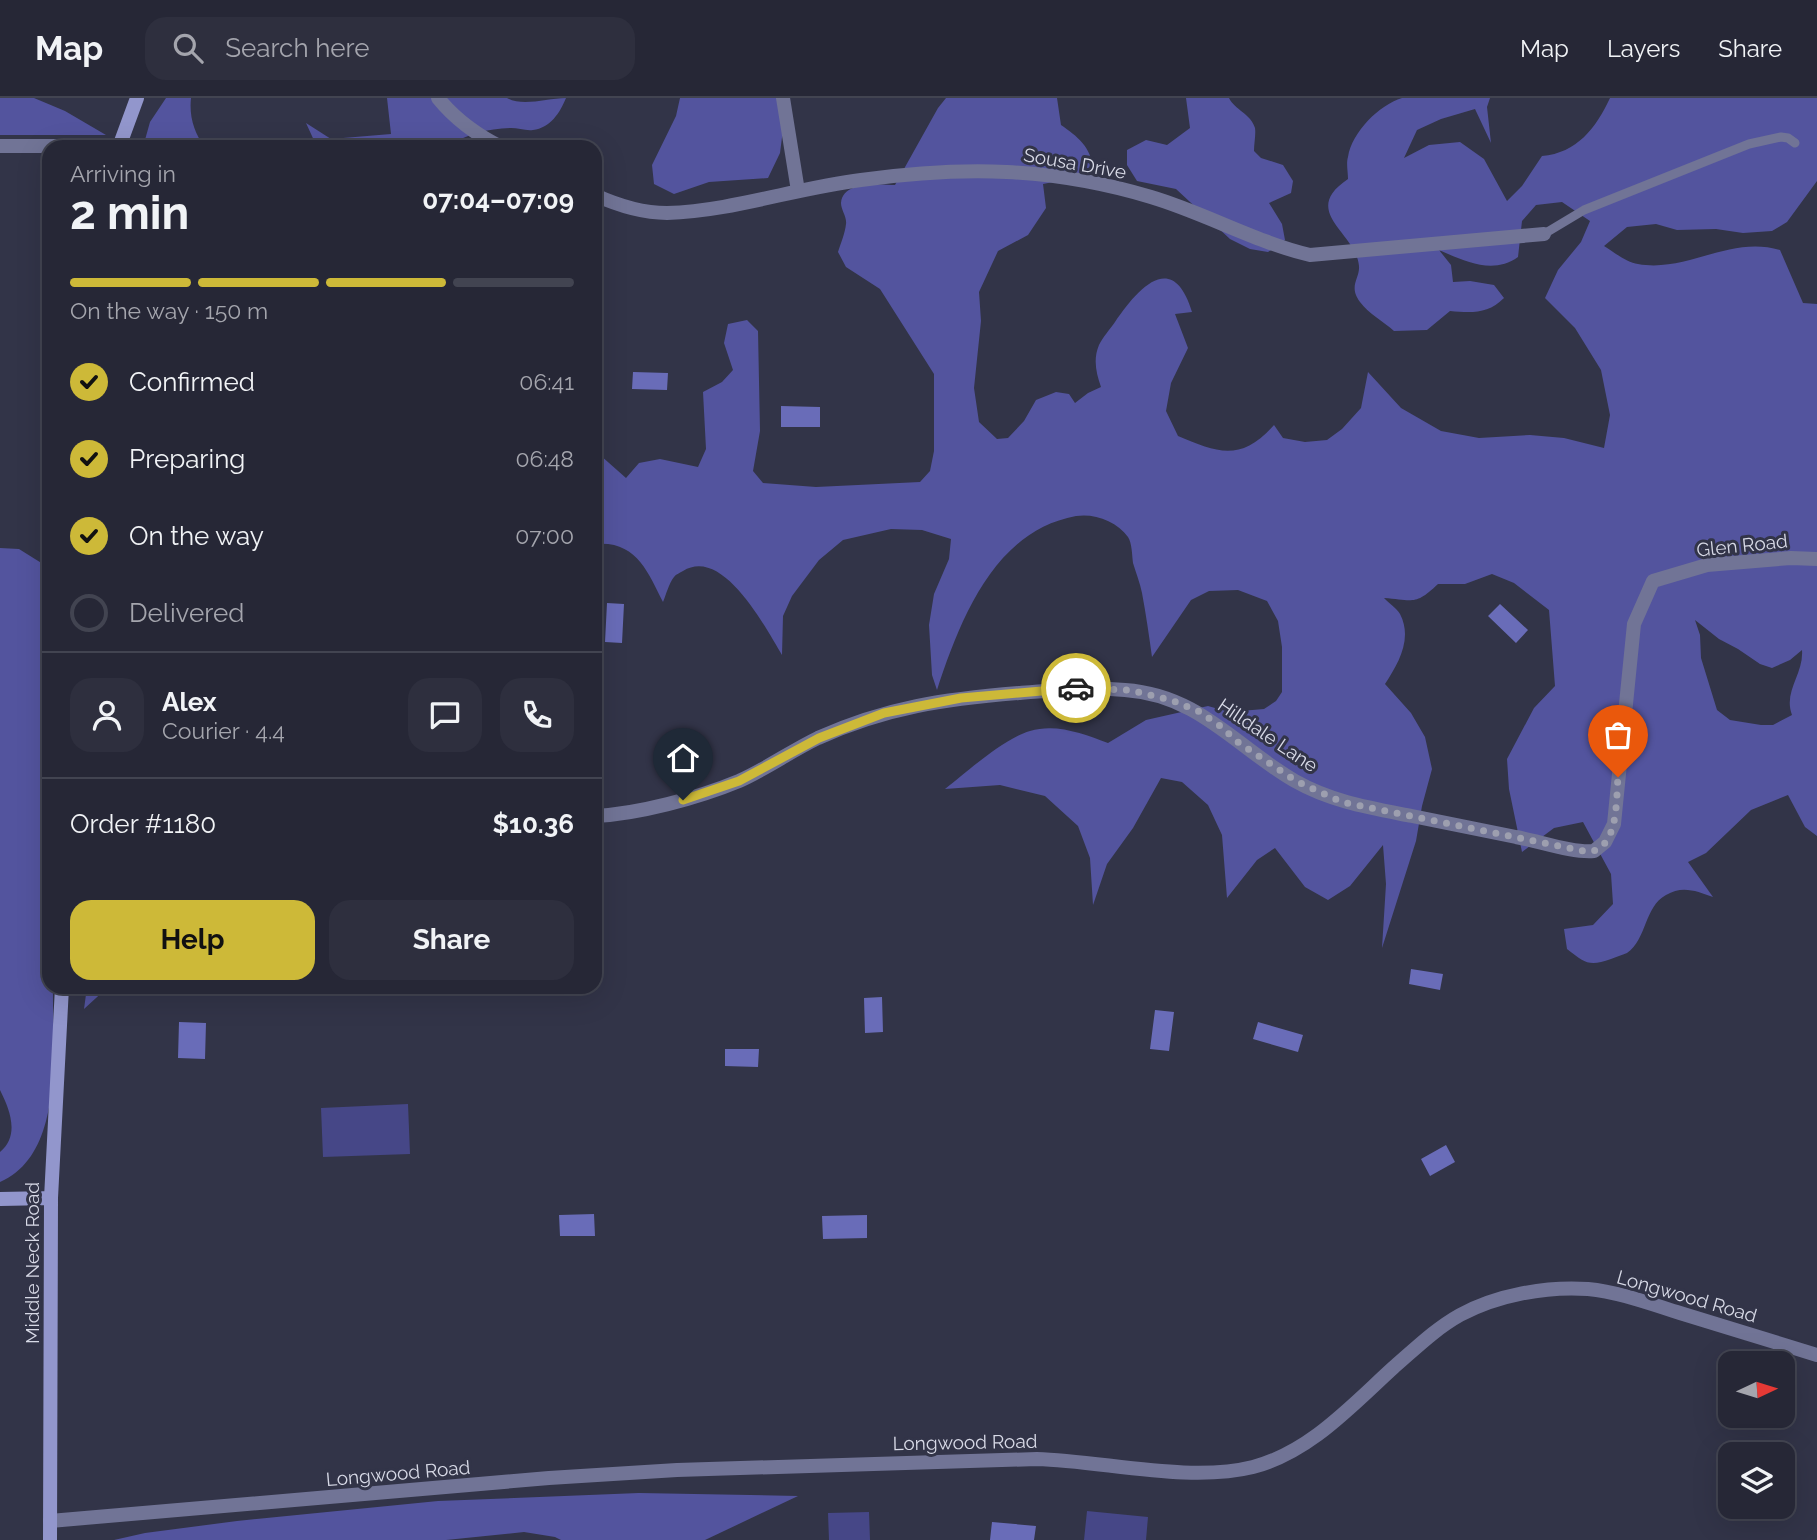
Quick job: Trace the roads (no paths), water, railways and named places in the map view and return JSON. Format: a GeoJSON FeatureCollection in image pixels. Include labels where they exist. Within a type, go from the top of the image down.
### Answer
{"type":"FeatureCollection","features":[{"type":"Feature","properties":{"kind":"main road"},"geometry":{"type":"LineString","coordinates":[[122,140],[137,98]]}},
{"type":"Feature","properties":{"kind":"main road","name":"Middle Neck Road"},"geometry":{"type":"LineString","coordinates":[[50,1540],[51,1198],[62,994]]}},
{"type":"Feature","properties":{"kind":"main road"},"geometry":{"type":"LineString","coordinates":[[0,1199],[51,1198]]}},
{"type":"Feature","properties":{"kind":"street"},"geometry":{"type":"LineString","coordinates":[[438,98],[460,120],[487,140]]}},
{"type":"Feature","properties":{"kind":"street"},"geometry":{"type":"LineString","coordinates":[[783,98],[798,191]]}},
{"type":"Feature","properties":{"kind":"street"},"geometry":{"type":"LineString","coordinates":[[0,146],[42,146]]}},
{"type":"Feature","properties":{"kind":"street","name":"Sousa Drive"},"geometry":{"type":"LineString","coordinates":[[602,198],[625,206],[666,213],[706,209],[914,173],[981,170],[1032,172],[1104,184],[1152,197],[1207,216],[1283,249],[1310,255],[1544,234]]}},
{"type":"Feature","properties":{"kind":"street","name":"Glen Road"},"geometry":{"type":"LineString","coordinates":[[1601,847],[1608,839],[1614,824],[1634,624],[1653,581],[1707,565],[1791,558],[1817,559]]}},
{"type":"Feature","properties":{"kind":"street","name":"Hilldale Lane"},"geometry":{"type":"LineString","coordinates":[[602,816],[623,814],[683,800],[739,781],[819,738],[884,713],[961,698],[1085,687],[1129,690],[1171,700],[1198,711],[1239,743],[1296,781],[1342,802],[1589,852],[1601,847]]}},
{"type":"Feature","properties":{"kind":"street","name":"Longwood Road"},"geometry":{"type":"LineString","coordinates":[[50,1521],[550,1478],[677,1470],[1037,1459],[1074,1460],[1179,1472],[1216,1472],[1253,1467],[1291,1453],[1320,1434],[1436,1330],[1462,1314],[1508,1296],[1528,1292],[1588,1289],[1630,1298],[1817,1354]]}},
{"type":"Feature","properties":{"kind":"lane"},"geometry":{"type":"LineString","coordinates":[[1544,234],[1584,210],[1749,144],[1781,137],[1795,143]]}},
{"type":"Feature","properties":{"kind":"water"},"geometry":{"type":"Polygon","coordinates":[[[633,372],[668,373],[667,390],[632,389],[633,372]]]}},
{"type":"Feature","properties":{"kind":"water"},"geometry":{"type":"Polygon","coordinates":[[[781,406],[820,407],[820,427],[781,427],[781,406]]]}},
{"type":"Feature","properties":{"kind":"water"},"geometry":{"type":"Polygon","coordinates":[[[607,603],[624,604],[622,643],[605,642],[607,603]]]}},
{"type":"Feature","properties":{"kind":"water"},"geometry":{"type":"Polygon","coordinates":[[[1500,604],[1528,630],[1516,643],[1488,616],[1500,604]]]}},
{"type":"Feature","properties":{"kind":"water"},"geometry":{"type":"Polygon","coordinates":[[[1411,969],[1443,974],[1440,990],[1409,984],[1411,969]]]}},
{"type":"Feature","properties":{"kind":"water"},"geometry":{"type":"Polygon","coordinates":[[[882,997],[883,1032],[865,1033],[864,998],[882,997]]]}},
{"type":"Feature","properties":{"kind":"water"},"geometry":{"type":"Polygon","coordinates":[[[1155,1010],[1174,1012],[1169,1051],[1150,1049],[1155,1010]]]}},
{"type":"Feature","properties":{"kind":"water"},"geometry":{"type":"Polygon","coordinates":[[[179,1022],[206,1023],[205,1059],[178,1058],[179,1022]]]}},
{"type":"Feature","properties":{"kind":"water"},"geometry":{"type":"Polygon","coordinates":[[[1258,1022],[1303,1035],[1298,1052],[1253,1039],[1258,1022]]]}},
{"type":"Feature","properties":{"kind":"water"},"geometry":{"type":"Polygon","coordinates":[[[725,1049],[759,1049],[758,1067],[725,1066],[725,1049]]]}},
{"type":"Feature","properties":{"kind":"water"},"geometry":{"type":"Polygon","coordinates":[[[1446,1145],[1455,1162],[1430,1176],[1421,1159],[1446,1145]]]}},
{"type":"Feature","properties":{"kind":"water"},"geometry":{"type":"Polygon","coordinates":[[[594,1214],[595,1236],[560,1236],[559,1215],[594,1214]]]}},
{"type":"Feature","properties":{"kind":"water"},"geometry":{"type":"Polygon","coordinates":[[[867,1215],[867,1238],[823,1239],[822,1216],[867,1215]]]}},
{"type":"Feature","properties":{"kind":"water"},"geometry":{"type":"Polygon","coordinates":[[[992,1522],[1036,1526],[1034,1540],[990,1540],[992,1522]]]}}]}
